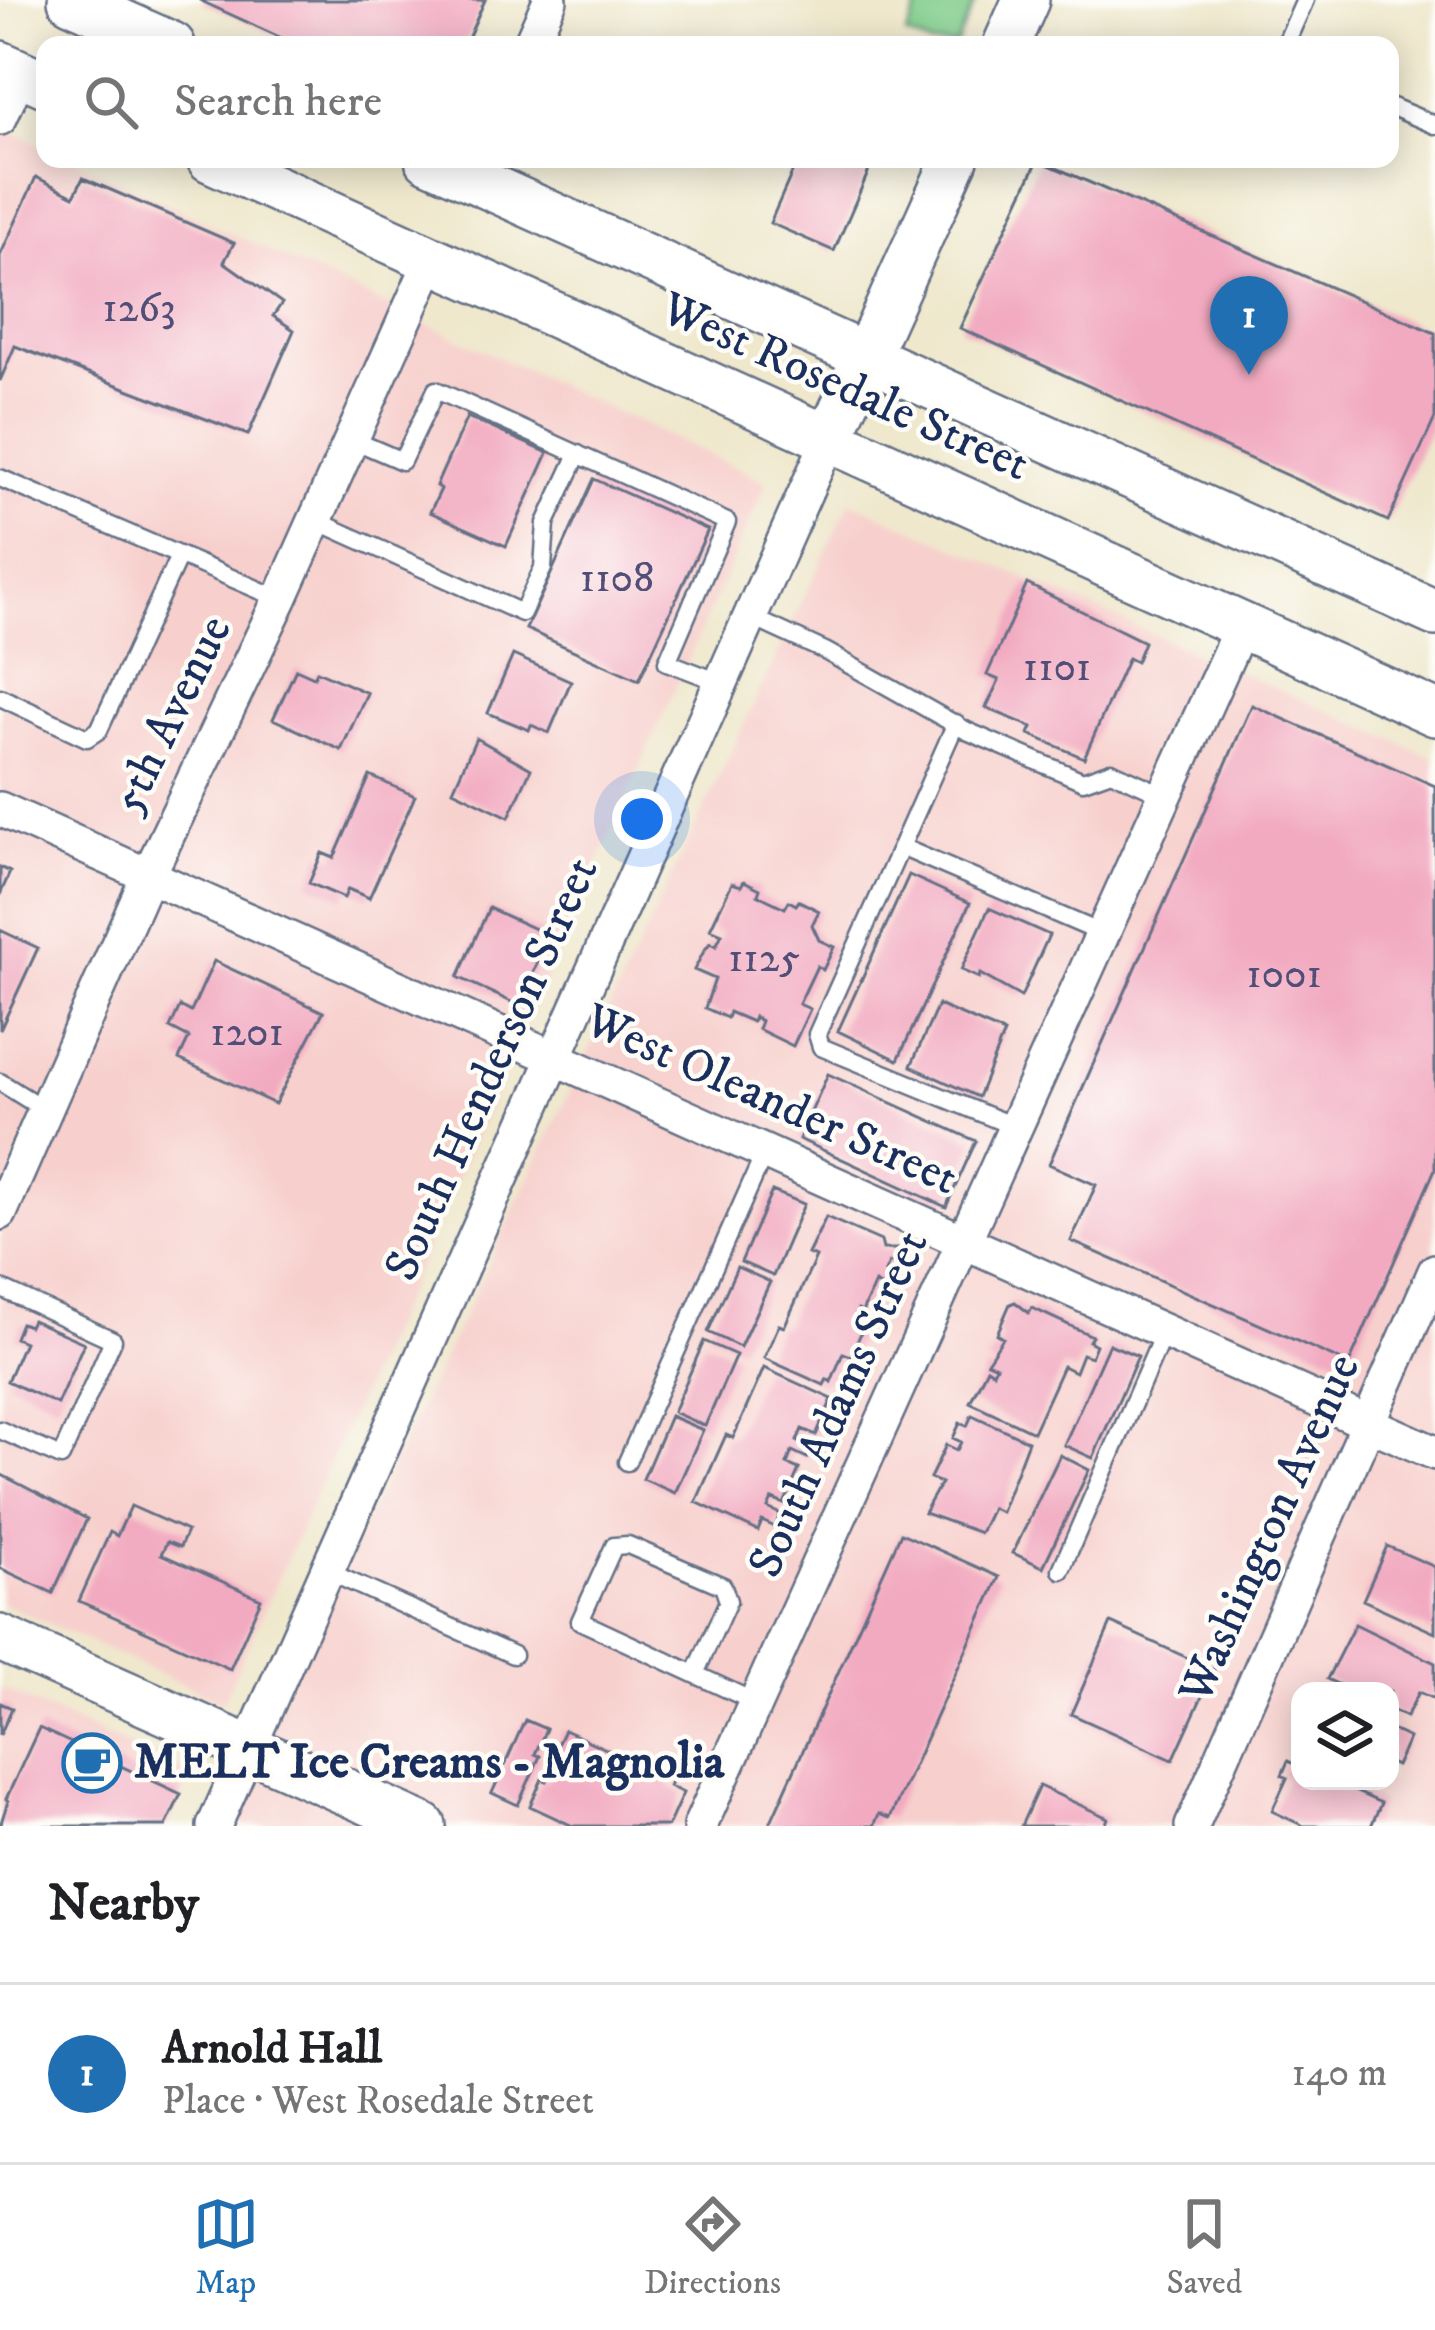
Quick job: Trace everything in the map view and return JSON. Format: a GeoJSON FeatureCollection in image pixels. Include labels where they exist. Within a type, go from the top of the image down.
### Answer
{"type":"FeatureCollection","features":[{"type":"Feature","properties":{"kind":"main road"},"geometry":{"type":"LineString","coordinates":[[71,0],[152,36]]}},
{"type":"Feature","properties":{"kind":"main road"},"geometry":{"type":"LineString","coordinates":[[1010,36],[1026,0]]}},
{"type":"Feature","properties":{"kind":"main road","name":"West Rosedale Street"},"geometry":{"type":"LineString","coordinates":[[230,168],[1435,713]]}},
{"type":"Feature","properties":{"kind":"main road","name":"West Rosedale Street"},"geometry":{"type":"LineString","coordinates":[[464,168],[866,358],[1435,614]]}},
{"type":"Feature","properties":{"kind":"main road","name":"South Henderson Street"},"geometry":{"type":"LineString","coordinates":[[829,439],[951,168]]}},
{"type":"Feature","properties":{"kind":"main road"},"geometry":{"type":"LineString","coordinates":[[0,1638],[423,1826]]}},
{"type":"Feature","properties":{"kind":"street"},"geometry":{"type":"LineString","coordinates":[[534,36],[550,0]]}},
{"type":"Feature","properties":{"kind":"street"},"geometry":{"type":"LineString","coordinates":[[0,118],[22,74]]}},
{"type":"Feature","properties":{"kind":"street","name":"5th Avenue"},"geometry":{"type":"LineString","coordinates":[[0,1213],[148,876],[280,599],[432,259]]}},
{"type":"Feature","properties":{"kind":"street","name":"South Henderson Street"},"geometry":{"type":"LineString","coordinates":[[214,1826],[829,439]]}},
{"type":"Feature","properties":{"kind":"street","name":"South Adams Street"},"geometry":{"type":"LineString","coordinates":[[700,1826],[1241,627]]}},
{"type":"Feature","properties":{"kind":"street","name":"West Oleander Street"},"geometry":{"type":"LineString","coordinates":[[0,809],[1435,1453]]}},
{"type":"Feature","properties":{"kind":"street","name":"Washington Avenue"},"geometry":{"type":"LineString","coordinates":[[1192,1826],[1435,1271]]}},
{"type":"Feature","properties":{"kind":"lane"},"geometry":{"type":"LineString","coordinates":[[1289,36],[1305,0]]}},
{"type":"Feature","properties":{"kind":"lane"},"geometry":{"type":"LineString","coordinates":[[1399,110],[1435,125]]}},
{"type":"Feature","properties":{"kind":"lane"},"geometry":{"type":"LineString","coordinates":[[351,439],[402,461],[436,390],[727,522],[667,662],[722,683]]}},
{"type":"Feature","properties":{"kind":"lane"},"geometry":{"type":"LineString","coordinates":[[315,520],[522,613],[543,568],[546,523],[578,454]]}},
{"type":"Feature","properties":{"kind":"lane"},"geometry":{"type":"LineString","coordinates":[[0,478],[280,599]]}},
{"type":"Feature","properties":{"kind":"lane"},"geometry":{"type":"LineString","coordinates":[[0,697],[87,738],[99,730],[179,556]]}},
{"type":"Feature","properties":{"kind":"lane"},"geometry":{"type":"LineString","coordinates":[[751,617],[825,651],[956,724],[1083,782],[1111,771],[1164,795]]}},
{"type":"Feature","properties":{"kind":"lane"},"geometry":{"type":"LineString","coordinates":[[956,724],[817,1034],[821,1047],[1015,1127]]}},
{"type":"Feature","properties":{"kind":"lane"},"geometry":{"type":"LineString","coordinates":[[901,847],[1101,933]]}},
{"type":"Feature","properties":{"kind":"lane"},"geometry":{"type":"LineString","coordinates":[[0,1082],[45,1110]]}},
{"type":"Feature","properties":{"kind":"lane"},"geometry":{"type":"LineString","coordinates":[[628,1462],[766,1150]]}},
{"type":"Feature","properties":{"kind":"lane"},"geometry":{"type":"LineString","coordinates":[[0,1288],[113,1340],[61,1456],[0,1430]]}},
{"type":"Feature","properties":{"kind":"lane"},"geometry":{"type":"LineString","coordinates":[[1061,1570],[1164,1332]]}},
{"type":"Feature","properties":{"kind":"lane"},"geometry":{"type":"LineString","coordinates":[[695,1674],[728,1601],[723,1586],[628,1545],[614,1546],[580,1621],[757,1703]]}},
{"type":"Feature","properties":{"kind":"lane"},"geometry":{"type":"LineString","coordinates":[[327,1571],[514,1655]]}},
{"type":"Feature","properties":{"kind":"shaded area"},"geometry":{"type":"Polygon","coordinates":[[[0,126],[36,143],[36,168],[90,168],[767,482],[223,1702],[0,1602],[0,126]]]}},
{"type":"Feature","properties":{"kind":"shaded area"},"geometry":{"type":"Polygon","coordinates":[[[850,501],[1435,758],[1435,1826],[221,1826],[850,501]]]}},
{"type":"Feature","properties":{"kind":"shaded area"},"geometry":{"type":"Polygon","coordinates":[[[0,1688],[192,1774],[168,1826],[0,1826],[0,1688]]]}},
{"type":"Feature","properties":{"kind":"green space"},"geometry":{"type":"Polygon","coordinates":[[[921,0],[976,0],[960,36],[906,35],[921,0]]]}},
{"type":"Feature","properties":{"kind":"building"},"geometry":{"type":"Polygon","coordinates":[[[199,0],[485,0],[469,36],[277,36],[199,0]]]}},
{"type":"Feature","properties":{"kind":"building"},"geometry":{"type":"Polygon","coordinates":[[[794,168],[870,168],[834,251],[770,223],[794,168]]]}},
{"type":"Feature","properties":{"kind":"building"},"geometry":{"type":"Polygon","coordinates":[[[1034,168],[1056,168],[1435,333],[1435,418],[1388,521],[960,328],[1034,168]]]}},
{"type":"Feature","properties":{"kind":"building"},"geometry":{"type":"Polygon","coordinates":[[[36,177],[74,196],[83,178],[234,243],[224,262],[282,303],[273,316],[294,330],[248,435],[15,346],[0,381],[0,256],[36,177]]]}},
{"type":"Feature","properties":{"kind":"building"},"geometry":{"type":"Polygon","coordinates":[[[467,417],[548,453],[506,546],[430,512],[441,489],[436,486],[467,417]]]}},
{"type":"Feature","properties":{"kind":"building"},"geometry":{"type":"Polygon","coordinates":[[[594,479],[708,530],[639,680],[526,629],[594,479]]]}},
{"type":"Feature","properties":{"kind":"building"},"geometry":{"type":"Polygon","coordinates":[[[1027,584],[1144,642],[1136,662],[1128,658],[1084,758],[1029,734],[1032,727],[986,708],[999,680],[987,675],[1027,584]]]}},
{"type":"Feature","properties":{"kind":"building"},"geometry":{"type":"Polygon","coordinates":[[[513,655],[571,681],[549,733],[488,713],[513,655]]]}},
{"type":"Feature","properties":{"kind":"building"},"geometry":{"type":"Polygon","coordinates":[[[296,669],[314,677],[317,671],[367,693],[341,750],[273,719],[296,669]]]}},
{"type":"Feature","properties":{"kind":"building"},"geometry":{"type":"Polygon","coordinates":[[[1252,705],[1435,786],[1435,1169],[1349,1364],[1071,1241],[1096,1185],[1049,1164],[1252,705]]]}},
{"type":"Feature","properties":{"kind":"building"},"geometry":{"type":"Polygon","coordinates":[[[476,738],[531,769],[509,817],[453,790],[476,738]]]}},
{"type":"Feature","properties":{"kind":"building"},"geometry":{"type":"Polygon","coordinates":[[[370,776],[415,796],[369,898],[348,889],[344,898],[309,883],[322,853],[334,858],[370,776]]]}},
{"type":"Feature","properties":{"kind":"building"},"geometry":{"type":"Polygon","coordinates":[[[0,867],[10,872],[0,895],[0,867]]]}},
{"type":"Feature","properties":{"kind":"building"},"geometry":{"type":"Polygon","coordinates":[[[909,875],[970,903],[898,1060],[838,1031],[909,875]]]}},
{"type":"Feature","properties":{"kind":"building"},"geometry":{"type":"Polygon","coordinates":[[[744,881],[760,889],[758,895],[785,908],[789,901],[796,905],[799,901],[819,911],[812,925],[819,940],[834,947],[823,970],[817,966],[799,1004],[810,1009],[793,1046],[758,1029],[761,1021],[754,1017],[752,1022],[729,1012],[727,1018],[705,1008],[715,979],[694,970],[710,943],[716,946],[722,934],[710,929],[732,883],[741,886],[744,881]]]}},
{"type":"Feature","properties":{"kind":"building"},"geometry":{"type":"Polygon","coordinates":[[[489,908],[550,936],[518,1005],[458,977],[489,908]]]}},
{"type":"Feature","properties":{"kind":"building"},"geometry":{"type":"Polygon","coordinates":[[[989,908],[1049,935],[1021,997],[980,974],[979,978],[961,970],[989,908]]]}},
{"type":"Feature","properties":{"kind":"building"},"geometry":{"type":"Polygon","coordinates":[[[0,930],[38,948],[0,1030],[0,930]]]}},
{"type":"Feature","properties":{"kind":"building"},"geometry":{"type":"Polygon","coordinates":[[[214,961],[323,1012],[275,1104],[179,1059],[189,1038],[170,1028],[180,1006],[191,1012],[214,961]]]}},
{"type":"Feature","properties":{"kind":"building"},"geometry":{"type":"Polygon","coordinates":[[[938,1005],[1004,1033],[978,1097],[911,1066],[938,1005]]]}},
{"type":"Feature","properties":{"kind":"building"},"geometry":{"type":"Polygon","coordinates":[[[828,1074],[976,1141],[946,1207],[799,1139],[828,1074]]]}},
{"type":"Feature","properties":{"kind":"building"},"geometry":{"type":"Polygon","coordinates":[[[772,1191],[804,1204],[773,1276],[741,1262],[772,1191]]]}},
{"type":"Feature","properties":{"kind":"building"},"geometry":{"type":"Polygon","coordinates":[[[826,1217],[881,1241],[883,1249],[898,1249],[901,1255],[885,1272],[892,1275],[886,1289],[875,1283],[862,1312],[858,1310],[855,1316],[866,1321],[851,1356],[843,1353],[831,1382],[827,1379],[824,1385],[764,1358],[816,1257],[808,1254],[826,1217]]]}},
{"type":"Feature","properties":{"kind":"building"},"geometry":{"type":"Polygon","coordinates":[[[737,1267],[770,1282],[740,1347],[708,1332],[737,1267]]]}},
{"type":"Feature","properties":{"kind":"building"},"geometry":{"type":"Polygon","coordinates":[[[1015,1302],[1029,1313],[1032,1308],[1092,1336],[1089,1341],[1096,1345],[1091,1357],[1082,1354],[1075,1372],[1063,1366],[1033,1432],[970,1402],[987,1368],[993,1372],[996,1366],[987,1362],[1003,1338],[997,1334],[1015,1302]]]}},
{"type":"Feature","properties":{"kind":"building"},"geometry":{"type":"Polygon","coordinates":[[[32,1320],[84,1343],[57,1404],[7,1381],[24,1342],[15,1338],[21,1323],[29,1326],[32,1320]]]}},
{"type":"Feature","properties":{"kind":"building"},"geometry":{"type":"Polygon","coordinates":[[[704,1341],[736,1355],[705,1426],[673,1412],[704,1341]]]}},
{"type":"Feature","properties":{"kind":"building"},"geometry":{"type":"Polygon","coordinates":[[[1109,1344],[1138,1356],[1093,1458],[1064,1445],[1109,1344]]]}},
{"type":"Feature","properties":{"kind":"building"},"geometry":{"type":"Polygon","coordinates":[[[764,1368],[832,1399],[816,1435],[802,1429],[797,1441],[811,1448],[807,1458],[792,1451],[787,1464],[799,1469],[784,1504],[772,1499],[768,1508],[780,1514],[775,1527],[762,1521],[758,1531],[696,1502],[726,1435],[733,1438],[764,1368]]]}},
{"type":"Feature","properties":{"kind":"building"},"geometry":{"type":"Polygon","coordinates":[[[972,1415],[1028,1441],[1001,1512],[992,1508],[980,1533],[924,1513],[941,1483],[930,1478],[946,1445],[957,1450],[961,1442],[953,1438],[960,1423],[967,1426],[972,1415]]]}},
{"type":"Feature","properties":{"kind":"building"},"geometry":{"type":"Polygon","coordinates":[[[670,1416],[703,1430],[675,1493],[643,1479],[670,1416]]]}},
{"type":"Feature","properties":{"kind":"building"},"geometry":{"type":"Polygon","coordinates":[[[1060,1455],[1089,1470],[1043,1567],[1013,1553],[1060,1455]]]}},
{"type":"Feature","properties":{"kind":"building"},"geometry":{"type":"Polygon","coordinates":[[[0,1474],[87,1519],[53,1593],[0,1568],[0,1474]]]}},
{"type":"Feature","properties":{"kind":"building"},"geometry":{"type":"Polygon","coordinates":[[[131,1506],[187,1531],[180,1547],[167,1542],[161,1554],[261,1599],[230,1669],[79,1601],[110,1532],[117,1536],[131,1506]]]}},
{"type":"Feature","properties":{"kind":"building"},"geometry":{"type":"Polygon","coordinates":[[[901,1533],[999,1577],[890,1818],[879,1814],[874,1826],[769,1826],[901,1533]]]}},
{"type":"Feature","properties":{"kind":"building"},"geometry":{"type":"Polygon","coordinates":[[[1387,1546],[1435,1567],[1435,1633],[1363,1600],[1387,1546]]]}},
{"type":"Feature","properties":{"kind":"building"},"geometry":{"type":"Polygon","coordinates":[[[1111,1623],[1214,1670],[1173,1760],[1071,1714],[1111,1623]]]}},
{"type":"Feature","properties":{"kind":"building"},"geometry":{"type":"Polygon","coordinates":[[[1355,1624],[1435,1663],[1435,1699],[1419,1692],[1406,1717],[1399,1714],[1399,1682],[1327,1679],[1355,1624]]]}},
{"type":"Feature","properties":{"kind":"building"},"geometry":{"type":"Polygon","coordinates":[[[0,1703],[12,1708],[0,1735],[0,1703]]]}},
{"type":"Feature","properties":{"kind":"building"},"geometry":{"type":"Polygon","coordinates":[[[525,1720],[546,1729],[535,1754],[540,1756],[518,1805],[492,1793],[525,1720]]]}},
{"type":"Feature","properties":{"kind":"building"},"geometry":{"type":"Polygon","coordinates":[[[39,1728],[181,1794],[166,1826],[0,1826],[6,1799],[39,1728]]]}},
{"type":"Feature","properties":{"kind":"building"},"geometry":{"type":"Polygon","coordinates":[[[564,1730],[672,1779],[669,1786],[683,1793],[668,1826],[573,1826],[530,1806],[556,1762],[550,1759],[564,1730]]]}},
{"type":"Feature","properties":{"kind":"building"},"geometry":{"type":"Polygon","coordinates":[[[1399,1733],[1409,1738],[1399,1760],[1399,1733]]]}},
{"type":"Feature","properties":{"kind":"building"},"geometry":{"type":"Polygon","coordinates":[[[1288,1761],[1291,1790],[1352,1790],[1381,1803],[1371,1826],[1304,1826],[1272,1811],[1287,1778],[1282,1775],[1288,1761]]]}},
{"type":"Feature","properties":{"kind":"building"},"geometry":{"type":"Polygon","coordinates":[[[1039,1786],[1108,1818],[1105,1826],[1021,1826],[1039,1786]]]}},
{"type":"Feature","properties":{"kind":"place","name":"Arnold Hall"},"geometry":{"type":"Point","coordinates":[1249,375]}},
{"type":"Feature","properties":{"kind":"place","name":"MELT Ice Creams - Magnolia"},"geometry":{"type":"Point","coordinates":[92,1763]}}]}
